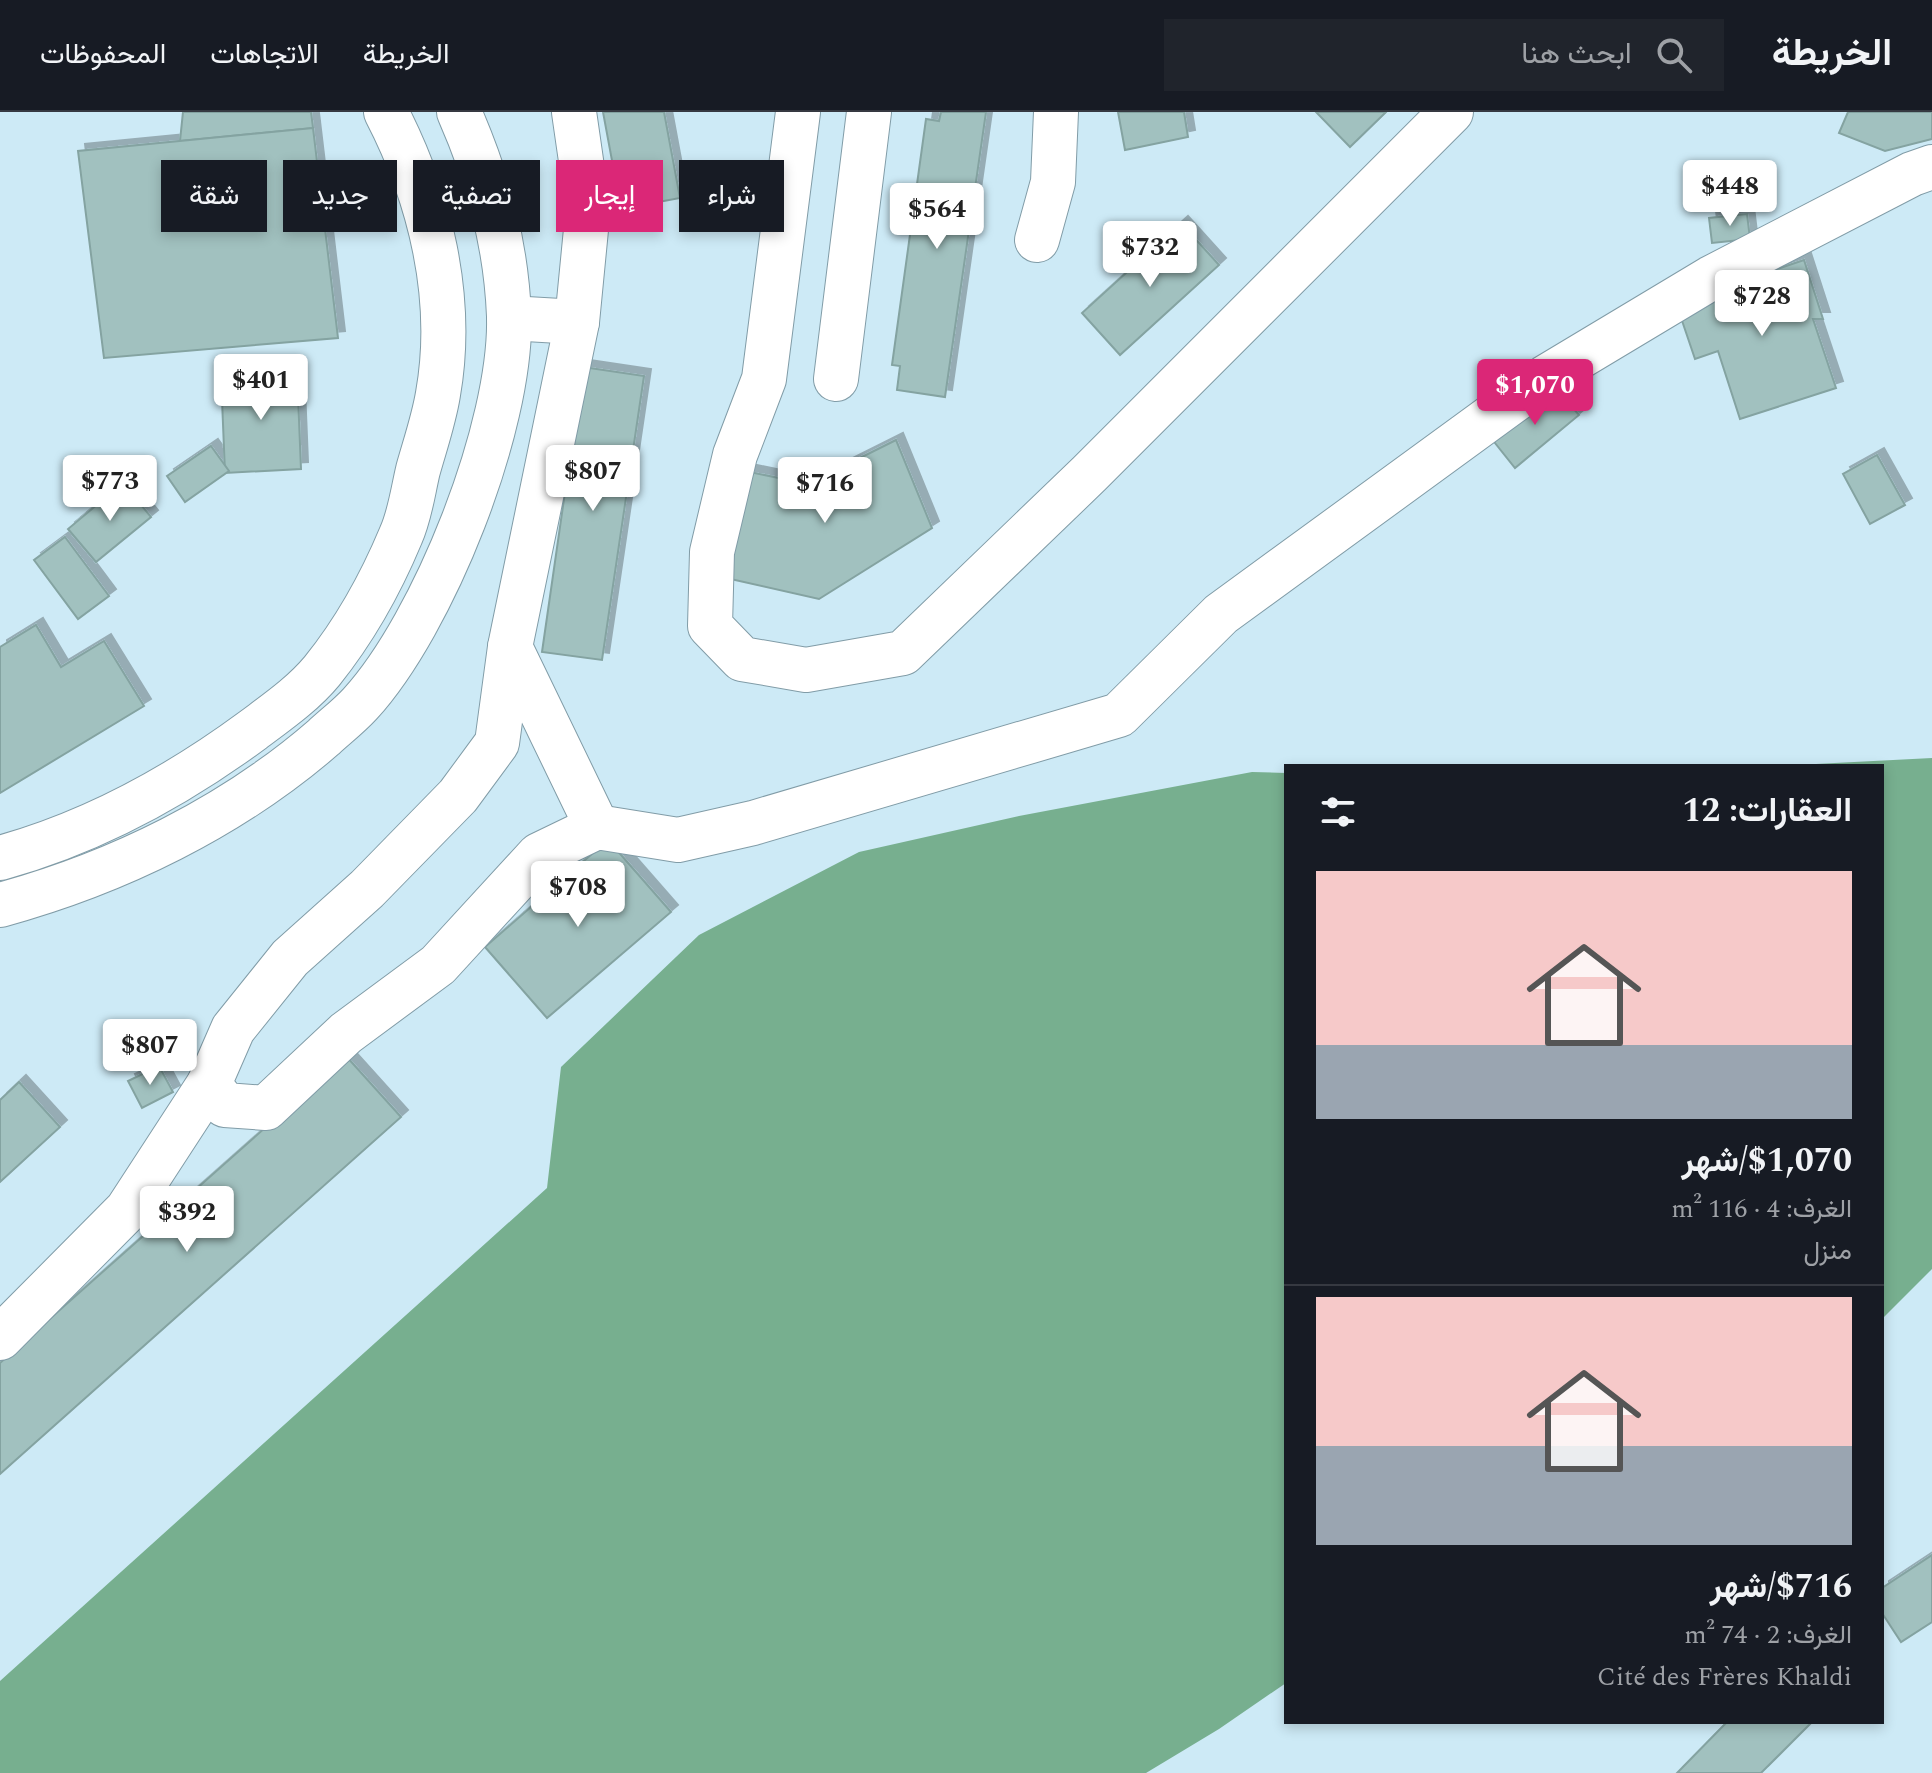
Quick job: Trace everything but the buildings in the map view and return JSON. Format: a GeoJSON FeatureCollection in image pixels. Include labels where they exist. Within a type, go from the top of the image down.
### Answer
{"type":"FeatureCollection","features":[{"type":"Feature","properties":{"kind":"street"},"geometry":{"type":"LineString","coordinates":[[0,858],[109,818],[179,780],[236,743],[281,709],[320,673],[357,623],[402,533],[438,393],[443,323],[438,264],[427,213],[407,153],[386,112]]}},
{"type":"Feature","properties":{"kind":"street"},"geometry":{"type":"LineString","coordinates":[[0,905],[120,863],[221,813],[299,758],[359,706],[397,657],[442,571],[470,500],[502,386],[509,318],[503,249],[482,165],[459,112]]}},
{"type":"Feature","properties":{"kind":"street"},"geometry":{"type":"LineString","coordinates":[[0,1338],[127,1210],[209,1084],[233,1029],[290,958],[367,889],[458,796],[497,743],[510,647],[577,322],[588,209],[574,112]]}},
{"type":"Feature","properties":{"kind":"street"},"geometry":{"type":"LineString","coordinates":[[798,112],[764,379],[735,455],[712,552],[710,626],[742,659],[806,670],[903,653],[1067,496],[1451,112]]}},
{"type":"Feature","properties":{"kind":"street"},"geometry":{"type":"LineString","coordinates":[[836,379],[869,112]]}},
{"type":"Feature","properties":{"kind":"street"},"geometry":{"type":"LineString","coordinates":[[1037,240],[1053,182],[1056,112]]}},
{"type":"Feature","properties":{"kind":"street"},"geometry":{"type":"LineString","coordinates":[[209,1084],[225,1105],[266,1108],[346,1033],[438,965],[539,855],[597,827],[678,840],[753,823],[1119,715],[1221,614],[1546,377],[1711,278],[1912,174],[1932,167]]}},
{"type":"Feature","properties":{"kind":"street"},"geometry":{"type":"LineString","coordinates":[[509,318],[577,322]]}},
{"type":"Feature","properties":{"kind":"street"},"geometry":{"type":"LineString","coordinates":[[510,647],[597,827]]}},
{"type":"Feature","properties":{"kind":"green space"},"geometry":{"type":"Polygon","coordinates":[[[1932,758],[1932,1269],[1884,1317],[1884,764],[1815,764],[1932,758]]]}},
{"type":"Feature","properties":{"kind":"green space"},"geometry":{"type":"Polygon","coordinates":[[[1252,772],[1284,773],[1284,1684],[1219,1729],[1146,1773],[0,1773],[0,1681],[547,1188],[561,1067],[699,935],[859,852],[1019,816],[1252,772]]]}}]}
